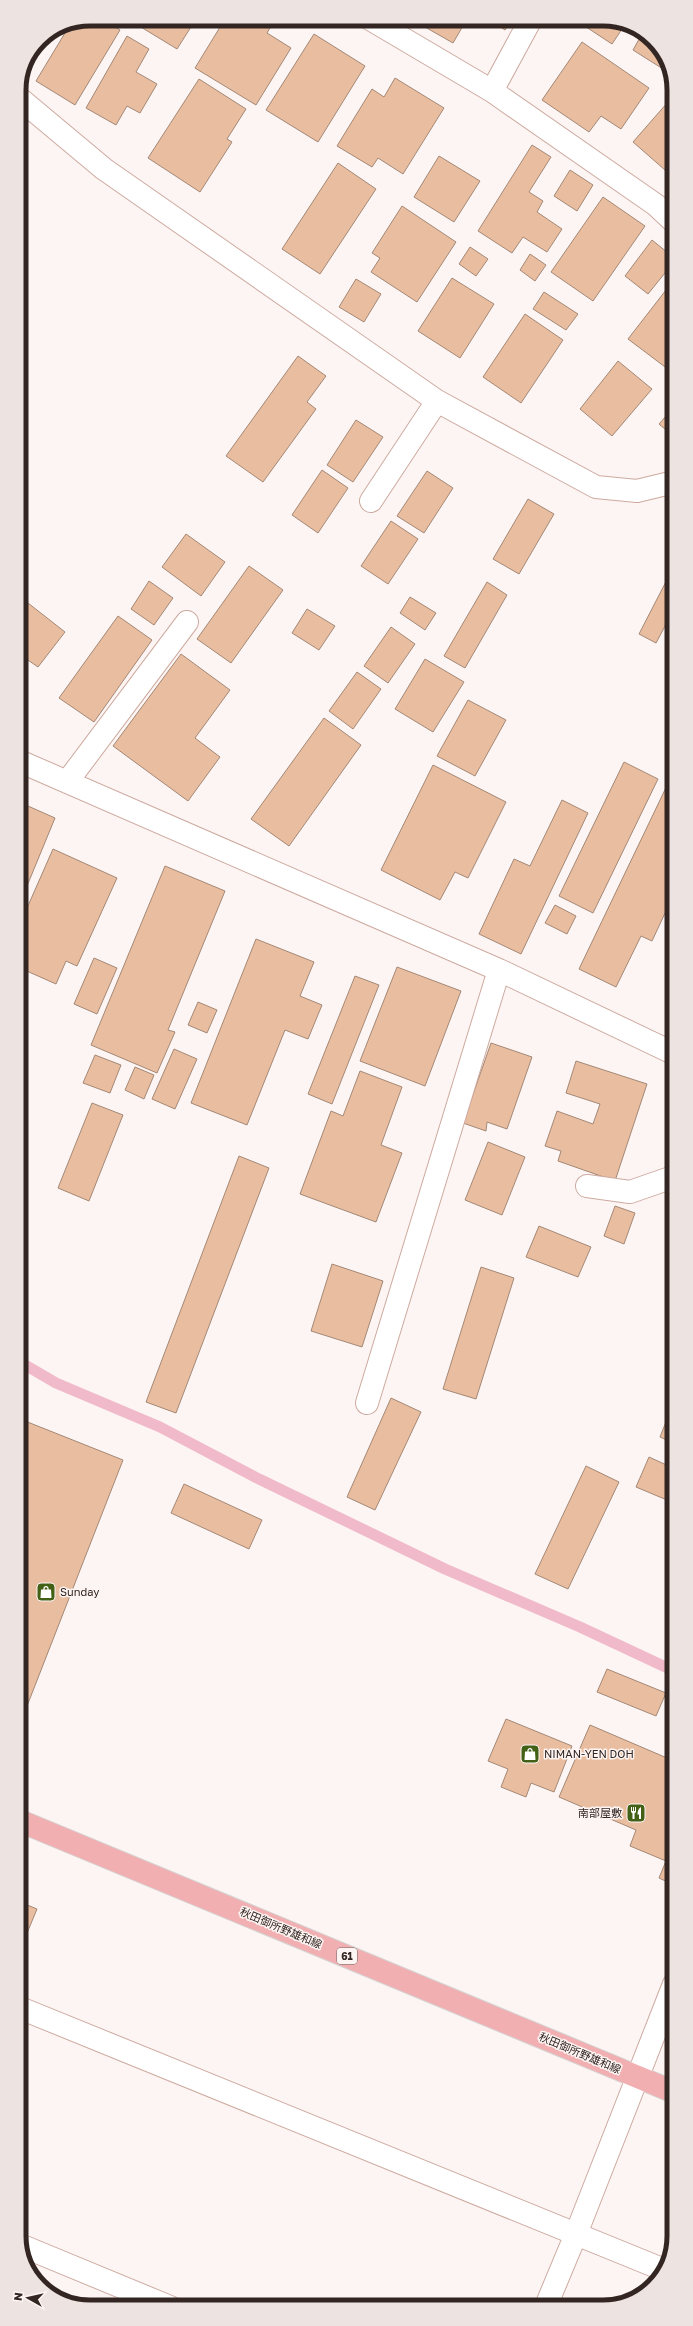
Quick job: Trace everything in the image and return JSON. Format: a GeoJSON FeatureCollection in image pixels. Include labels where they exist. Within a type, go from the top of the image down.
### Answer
{"type":"FeatureCollection","features":[{"type":"Feature","properties":{"kind":"main road","name":"秋田御所野雄和線"},"geometry":{"type":"LineString","coordinates":[[26,1823],[667,2089]]}},
{"type":"Feature","properties":{"kind":"street"},"geometry":{"type":"LineString","coordinates":[[382,26],[492,91],[656,205],[667,215]]}},
{"type":"Feature","properties":{"kind":"street"},"geometry":{"type":"LineString","coordinates":[[492,91],[527,26]]}},
{"type":"Feature","properties":{"kind":"street"},"geometry":{"type":"LineString","coordinates":[[26,104],[104,169],[437,401],[596,487],[637,491],[667,484]]}},
{"type":"Feature","properties":{"kind":"street"},"geometry":{"type":"LineString","coordinates":[[371,501],[437,401]]}},
{"type":"Feature","properties":{"kind":"street"},"geometry":{"type":"LineString","coordinates":[[67,782],[187,622]]}},
{"type":"Feature","properties":{"kind":"street"},"geometry":{"type":"LineString","coordinates":[[26,764],[499,970],[667,1050]]}},
{"type":"Feature","properties":{"kind":"street"},"geometry":{"type":"LineString","coordinates":[[367,1403],[499,970]]}},
{"type":"Feature","properties":{"kind":"street"},"geometry":{"type":"LineString","coordinates":[[587,1186],[630,1192],[667,1179]]}},
{"type":"Feature","properties":{"kind":"street"},"geometry":{"type":"LineString","coordinates":[[548,2300],[576,2234],[636,2076],[667,2001]]}},
{"type":"Feature","properties":{"kind":"street"},"geometry":{"type":"LineString","coordinates":[[26,2010],[658,2267]]}},
{"type":"Feature","properties":{"kind":"street"},"geometry":{"type":"LineString","coordinates":[[27,2248],[153,2300]]}},
{"type":"Feature","properties":{"kind":"building"},"geometry":{"type":"Polygon","coordinates":[[[90,26],[113,26],[120,30],[75,105],[36,81],[66,31],[78,27],[90,26]]]}},
{"type":"Feature","properties":{"kind":"building"},"geometry":{"type":"Polygon","coordinates":[[[139,26],[192,26],[177,49],[139,26]]]}},
{"type":"Feature","properties":{"kind":"building"},"geometry":{"type":"Polygon","coordinates":[[[221,26],[271,26],[267,33],[291,48],[256,105],[195,68],[221,26]]]}},
{"type":"Feature","properties":{"kind":"building"},"geometry":{"type":"Polygon","coordinates":[[[423,26],[463,26],[453,43],[423,26]]]}},
{"type":"Feature","properties":{"kind":"building"},"geometry":{"type":"Polygon","coordinates":[[[499,26],[508,26],[505,30],[499,26]]]}},
{"type":"Feature","properties":{"kind":"building"},"geometry":{"type":"Polygon","coordinates":[[[585,26],[607,26],[622,29],[612,44],[585,26]]]}},
{"type":"Feature","properties":{"kind":"building"},"geometry":{"type":"Polygon","coordinates":[[[314,34],[365,66],[318,142],[266,110],[314,34]]]}},
{"type":"Feature","properties":{"kind":"building"},"geometry":{"type":"Polygon","coordinates":[[[127,36],[149,49],[136,72],[157,84],[140,113],[127,106],[116,125],[86,108],[127,36]]]}},
{"type":"Feature","properties":{"kind":"building"},"geometry":{"type":"Polygon","coordinates":[[[640,38],[651,48],[663,69],[633,50],[640,38]]]}},
{"type":"Feature","properties":{"kind":"building"},"geometry":{"type":"Polygon","coordinates":[[[582,42],[649,88],[621,129],[601,116],[589,132],[542,100],[582,42]]]}},
{"type":"Feature","properties":{"kind":"building"},"geometry":{"type":"Polygon","coordinates":[[[395,78],[444,108],[403,174],[378,158],[372,167],[337,146],[372,89],[384,97],[395,78]]]}},
{"type":"Feature","properties":{"kind":"building"},"geometry":{"type":"Polygon","coordinates":[[[199,79],[246,109],[227,139],[232,142],[200,192],[148,158],[199,79]]]}},
{"type":"Feature","properties":{"kind":"building"},"geometry":{"type":"Polygon","coordinates":[[[667,103],[667,172],[633,142],[667,103]]]}},
{"type":"Feature","properties":{"kind":"building"},"geometry":{"type":"Polygon","coordinates":[[[532,145],[551,157],[529,192],[543,201],[537,212],[562,229],[547,252],[523,237],[512,253],[478,231],[532,145]]]}},
{"type":"Feature","properties":{"kind":"building"},"geometry":{"type":"Polygon","coordinates":[[[439,156],[480,181],[454,222],[414,197],[439,156]]]}},
{"type":"Feature","properties":{"kind":"building"},"geometry":{"type":"Polygon","coordinates":[[[338,163],[376,189],[320,274],[282,249],[338,163]]]}},
{"type":"Feature","properties":{"kind":"building"},"geometry":{"type":"Polygon","coordinates":[[[570,170],[593,185],[577,211],[554,196],[570,170]]]}},
{"type":"Feature","properties":{"kind":"building"},"geometry":{"type":"Polygon","coordinates":[[[603,197],[645,226],[593,301],[551,272],[603,197]]]}},
{"type":"Feature","properties":{"kind":"building"},"geometry":{"type":"Polygon","coordinates":[[[402,206],[456,242],[417,302],[371,272],[380,258],[372,253],[402,206]]]}},
{"type":"Feature","properties":{"kind":"building"},"geometry":{"type":"Polygon","coordinates":[[[652,240],[667,252],[667,270],[648,294],[625,276],[652,240]]]}},
{"type":"Feature","properties":{"kind":"building"},"geometry":{"type":"Polygon","coordinates":[[[470,247],[488,259],[476,276],[459,264],[470,247]]]}},
{"type":"Feature","properties":{"kind":"building"},"geometry":{"type":"Polygon","coordinates":[[[530,254],[546,265],[535,281],[520,270],[530,254]]]}},
{"type":"Feature","properties":{"kind":"building"},"geometry":{"type":"Polygon","coordinates":[[[452,278],[494,304],[460,358],[418,331],[452,278]]]}},
{"type":"Feature","properties":{"kind":"building"},"geometry":{"type":"Polygon","coordinates":[[[356,279],[381,294],[364,322],[339,307],[356,279]]]}},
{"type":"Feature","properties":{"kind":"building"},"geometry":{"type":"Polygon","coordinates":[[[667,289],[667,368],[628,339],[667,289]]]}},
{"type":"Feature","properties":{"kind":"building"},"geometry":{"type":"Polygon","coordinates":[[[544,292],[578,314],[566,330],[533,309],[544,292]]]}},
{"type":"Feature","properties":{"kind":"building"},"geometry":{"type":"Polygon","coordinates":[[[525,314],[563,340],[521,403],[483,377],[525,314]]]}},
{"type":"Feature","properties":{"kind":"building"},"geometry":{"type":"Polygon","coordinates":[[[298,356],[326,376],[307,402],[316,409],[263,482],[226,456],[298,356]]]}},
{"type":"Feature","properties":{"kind":"building"},"geometry":{"type":"Polygon","coordinates":[[[618,361],[652,389],[612,436],[580,409],[618,361]]]}},
{"type":"Feature","properties":{"kind":"building"},"geometry":{"type":"Polygon","coordinates":[[[667,415],[667,431],[659,424],[667,415]]]}},
{"type":"Feature","properties":{"kind":"building"},"geometry":{"type":"Polygon","coordinates":[[[356,420],[383,437],[353,482],[327,465],[356,420]]]}},
{"type":"Feature","properties":{"kind":"building"},"geometry":{"type":"Polygon","coordinates":[[[322,470],[348,488],[318,533],[292,515],[322,470]]]}},
{"type":"Feature","properties":{"kind":"building"},"geometry":{"type":"Polygon","coordinates":[[[427,471],[453,488],[424,533],[397,516],[427,471]]]}},
{"type":"Feature","properties":{"kind":"building"},"geometry":{"type":"Polygon","coordinates":[[[528,499],[554,514],[519,574],[493,559],[528,499]]]}},
{"type":"Feature","properties":{"kind":"building"},"geometry":{"type":"Polygon","coordinates":[[[391,521],[418,539],[388,584],[361,566],[391,521]]]}},
{"type":"Feature","properties":{"kind":"building"},"geometry":{"type":"Polygon","coordinates":[[[186,534],[225,562],[201,596],[162,567],[186,534]]]}},
{"type":"Feature","properties":{"kind":"building"},"geometry":{"type":"Polygon","coordinates":[[[249,566],[283,590],[231,663],[197,639],[249,566]]]}},
{"type":"Feature","properties":{"kind":"building"},"geometry":{"type":"Polygon","coordinates":[[[667,580],[667,622],[656,643],[639,634],[667,580]]]}},
{"type":"Feature","properties":{"kind":"building"},"geometry":{"type":"Polygon","coordinates":[[[149,581],[173,598],[154,625],[131,609],[149,581]]]}},
{"type":"Feature","properties":{"kind":"building"},"geometry":{"type":"Polygon","coordinates":[[[487,582],[507,595],[465,668],[444,656],[487,582]]]}},
{"type":"Feature","properties":{"kind":"building"},"geometry":{"type":"Polygon","coordinates":[[[410,597],[436,613],[425,630],[400,613],[410,597]]]}},
{"type":"Feature","properties":{"kind":"building"},"geometry":{"type":"Polygon","coordinates":[[[26,601],[65,632],[38,667],[26,659],[26,601]]]}},
{"type":"Feature","properties":{"kind":"building"},"geometry":{"type":"Polygon","coordinates":[[[307,609],[335,626],[319,650],[292,633],[307,609]]]}},
{"type":"Feature","properties":{"kind":"building"},"geometry":{"type":"Polygon","coordinates":[[[118,616],[152,640],[94,722],[59,698],[118,616]]]}},
{"type":"Feature","properties":{"kind":"building"},"geometry":{"type":"Polygon","coordinates":[[[391,627],[415,644],[388,683],[364,666],[391,627]]]}},
{"type":"Feature","properties":{"kind":"building"},"geometry":{"type":"Polygon","coordinates":[[[181,654],[230,690],[195,738],[220,757],[188,801],[113,746],[181,654]]]}},
{"type":"Feature","properties":{"kind":"building"},"geometry":{"type":"Polygon","coordinates":[[[425,659],[464,682],[433,732],[395,709],[425,659]]]}},
{"type":"Feature","properties":{"kind":"building"},"geometry":{"type":"Polygon","coordinates":[[[357,672],[381,689],[353,729],[329,711],[357,672]]]}},
{"type":"Feature","properties":{"kind":"building"},"geometry":{"type":"Polygon","coordinates":[[[468,700],[506,720],[475,776],[437,756],[468,700]]]}},
{"type":"Feature","properties":{"kind":"building"},"geometry":{"type":"Polygon","coordinates":[[[324,718],[361,745],[289,846],[251,819],[324,718]]]}},
{"type":"Feature","properties":{"kind":"building"},"geometry":{"type":"Polygon","coordinates":[[[624,762],[658,779],[593,913],[559,896],[624,762]]]}},
{"type":"Feature","properties":{"kind":"building"},"geometry":{"type":"Polygon","coordinates":[[[433,765],[506,802],[468,878],[455,872],[440,900],[381,870],[433,765]]]}},
{"type":"Feature","properties":{"kind":"building"},"geometry":{"type":"Polygon","coordinates":[[[667,786],[667,909],[652,941],[641,936],[616,987],[579,969],[667,786]]]}},
{"type":"Feature","properties":{"kind":"building"},"geometry":{"type":"Polygon","coordinates":[[[562,800],[588,813],[521,954],[479,934],[514,859],[530,866],[562,800]]]}},
{"type":"Feature","properties":{"kind":"building"},"geometry":{"type":"Polygon","coordinates":[[[26,805],[55,818],[26,888],[26,805]]]}},
{"type":"Feature","properties":{"kind":"building"},"geometry":{"type":"Polygon","coordinates":[[[53,849],[117,878],[77,966],[66,961],[56,984],[26,971],[26,910],[53,849]]]}},
{"type":"Feature","properties":{"kind":"building"},"geometry":{"type":"Polygon","coordinates":[[[165,866],[225,891],[168,1030],[175,1032],[157,1073],[91,1045],[165,866]]]}},
{"type":"Feature","properties":{"kind":"building"},"geometry":{"type":"Polygon","coordinates":[[[555,905],[576,916],[567,934],[545,923],[555,905]]]}},
{"type":"Feature","properties":{"kind":"building"},"geometry":{"type":"Polygon","coordinates":[[[256,939],[314,962],[300,996],[322,1005],[308,1039],[285,1030],[247,1125],[191,1103],[256,939]]]}},
{"type":"Feature","properties":{"kind":"building"},"geometry":{"type":"Polygon","coordinates":[[[94,958],[117,968],[97,1014],[74,1004],[94,958]]]}},
{"type":"Feature","properties":{"kind":"building"},"geometry":{"type":"Polygon","coordinates":[[[397,967],[461,991],[425,1086],[360,1061],[397,967]]]}},
{"type":"Feature","properties":{"kind":"building"},"geometry":{"type":"Polygon","coordinates":[[[355,976],[379,985],[332,1104],[308,1094],[355,976]]]}},
{"type":"Feature","properties":{"kind":"building"},"geometry":{"type":"Polygon","coordinates":[[[198,1002],[217,1010],[207,1033],[188,1025],[198,1002]]]}},
{"type":"Feature","properties":{"kind":"building"},"geometry":{"type":"Polygon","coordinates":[[[491,1043],[532,1057],[507,1129],[487,1122],[486,1131],[463,1123],[491,1043]]]}},
{"type":"Feature","properties":{"kind":"building"},"geometry":{"type":"Polygon","coordinates":[[[174,1049],[197,1059],[175,1109],[152,1099],[174,1049]]]}},
{"type":"Feature","properties":{"kind":"building"},"geometry":{"type":"Polygon","coordinates":[[[95,1055],[121,1065],[110,1093],[83,1083],[95,1055]]]}},
{"type":"Feature","properties":{"kind":"building"},"geometry":{"type":"Polygon","coordinates":[[[576,1061],[647,1084],[615,1181],[558,1161],[561,1151],[545,1146],[557,1111],[593,1124],[600,1104],[566,1093],[576,1061]]]}},
{"type":"Feature","properties":{"kind":"building"},"geometry":{"type":"Polygon","coordinates":[[[135,1067],[154,1075],[144,1099],[125,1090],[135,1067]]]}},
{"type":"Feature","properties":{"kind":"building"},"geometry":{"type":"Polygon","coordinates":[[[360,1071],[402,1087],[381,1145],[402,1153],[376,1222],[300,1194],[331,1111],[343,1116],[360,1071]]]}},
{"type":"Feature","properties":{"kind":"building"},"geometry":{"type":"Polygon","coordinates":[[[92,1103],[123,1115],[89,1201],[58,1188],[92,1103]]]}},
{"type":"Feature","properties":{"kind":"building"},"geometry":{"type":"Polygon","coordinates":[[[488,1142],[525,1157],[502,1215],[465,1200],[488,1142]]]}},
{"type":"Feature","properties":{"kind":"building"},"geometry":{"type":"Polygon","coordinates":[[[239,1156],[269,1168],[176,1413],[146,1402],[239,1156]]]}},
{"type":"Feature","properties":{"kind":"building"},"geometry":{"type":"Polygon","coordinates":[[[615,1206],[635,1213],[624,1244],[604,1236],[615,1206]]]}},
{"type":"Feature","properties":{"kind":"building"},"geometry":{"type":"Polygon","coordinates":[[[539,1226],[591,1247],[578,1277],[526,1257],[539,1226]]]}},
{"type":"Feature","properties":{"kind":"building"},"geometry":{"type":"Polygon","coordinates":[[[332,1264],[383,1281],[362,1347],[311,1331],[332,1264]]]}},
{"type":"Feature","properties":{"kind":"building"},"geometry":{"type":"Polygon","coordinates":[[[481,1267],[514,1278],[476,1399],[443,1389],[481,1267]]]}},
{"type":"Feature","properties":{"kind":"building"},"geometry":{"type":"Polygon","coordinates":[[[391,1398],[421,1412],[375,1510],[347,1497],[391,1398]]]}},
{"type":"Feature","properties":{"kind":"building"},"geometry":{"type":"Polygon","coordinates":[[[667,1419],[667,1440],[660,1437],[667,1419]]]}},
{"type":"Feature","properties":{"kind":"building","name":"Sunday"},"geometry":{"type":"Polygon","coordinates":[[[26,1421],[123,1460],[26,1709],[26,1421]]]}},
{"type":"Feature","properties":{"kind":"building"},"geometry":{"type":"Polygon","coordinates":[[[649,1457],[667,1465],[667,1500],[636,1487],[649,1457]]]}},
{"type":"Feature","properties":{"kind":"building"},"geometry":{"type":"Polygon","coordinates":[[[586,1466],[619,1482],[568,1589],[535,1574],[586,1466]]]}},
{"type":"Feature","properties":{"kind":"building"},"geometry":{"type":"Polygon","coordinates":[[[184,1484],[262,1520],[249,1549],[171,1513],[184,1484]]]}},
{"type":"Feature","properties":{"kind":"building"},"geometry":{"type":"Polygon","coordinates":[[[607,1669],[666,1693],[656,1716],[597,1692],[607,1669]]]}},
{"type":"Feature","properties":{"kind":"building","name":"NIMAN-YEN DOH"},"geometry":{"type":"Polygon","coordinates":[[[506,1719],[572,1746],[554,1792],[531,1783],[526,1797],[501,1787],[508,1769],[488,1761],[506,1719]]]}},
{"type":"Feature","properties":{"kind":"building","name":"南部屋敷"},"geometry":{"type":"Polygon","coordinates":[[[590,1725],[667,1758],[667,1882],[659,1878],[666,1861],[630,1846],[636,1830],[559,1797],[590,1725]]]}},
{"type":"Feature","properties":{"kind":"building"},"geometry":{"type":"Polygon","coordinates":[[[26,1904],[37,1909],[26,1936],[26,1904]]]}},
{"type":"Feature","properties":{"kind":"waterway"},"geometry":{"type":"LineString","coordinates":[[26,1366],[56,1383],[160,1427],[259,1479],[445,1569],[580,1627],[667,1668]]}},
{"type":"Feature","properties":{"kind":"place","name":"Sunday"},"geometry":{"type":"Point","coordinates":[46,1592]}},
{"type":"Feature","properties":{"kind":"place","name":"NIMAN-YEN DOH"},"geometry":{"type":"Point","coordinates":[530,1754]}},
{"type":"Feature","properties":{"kind":"place","name":"南部屋敷"},"geometry":{"type":"Point","coordinates":[636,1813]}}]}
